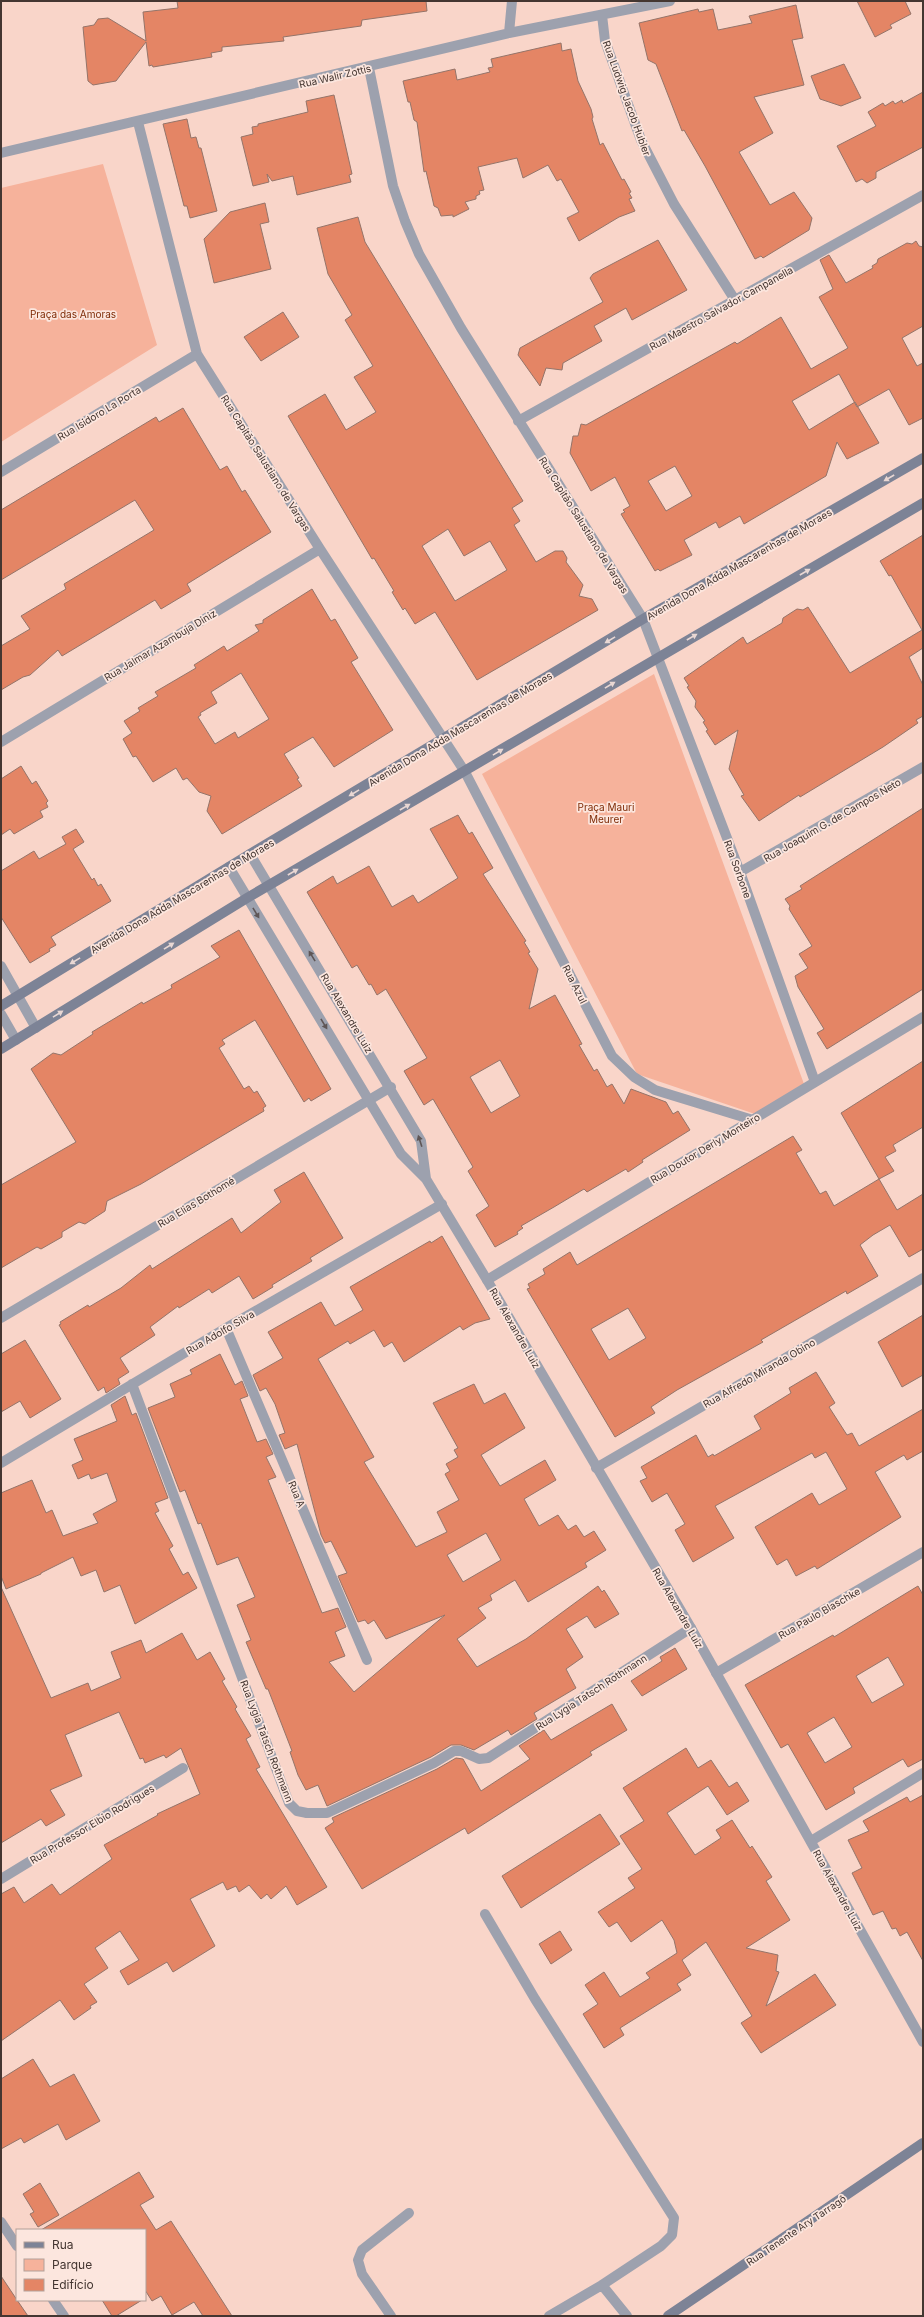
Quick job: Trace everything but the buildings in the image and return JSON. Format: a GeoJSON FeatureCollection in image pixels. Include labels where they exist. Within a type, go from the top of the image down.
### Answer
{"type":"FeatureCollection","features":[{"type":"Feature","properties":{"kind":"main road","name":"Avenida Dona Adda Mascarenhas de Moraes"},"geometry":{"type":"LineString","coordinates":[[1,1006],[250,854],[643,619],[923,458]]}},
{"type":"Feature","properties":{"kind":"main road"},"geometry":{"type":"LineString","coordinates":[[1,1049],[247,898],[465,772],[658,656],[923,503]]}},
{"type":"Feature","properties":{"kind":"main road","name":"Rua Tenente Ary Tarragô"},"geometry":{"type":"LineString","coordinates":[[668,2316],[923,2143]]}},
{"type":"Feature","properties":{"kind":"street"},"geometry":{"type":"LineString","coordinates":[[509,33],[512,1]]}},
{"type":"Feature","properties":{"kind":"street","name":"Rua Walir Zottis"},"geometry":{"type":"LineString","coordinates":[[1,153],[370,68],[509,33],[670,1]]}},
{"type":"Feature","properties":{"kind":"street","name":"Rua Ludwig Jacob Hubler"},"geometry":{"type":"LineString","coordinates":[[602,15],[605,41],[641,140],[674,204],[735,300]]}},
{"type":"Feature","properties":{"kind":"street","name":"Rua Capitão Salustiano de Vargas"},"geometry":{"type":"LineString","coordinates":[[370,68],[394,186],[405,221],[419,254],[461,328],[518,422],[643,619],[658,656]]}},
{"type":"Feature","properties":{"kind":"street","name":"Rua Capitão Salustiano de Vargas"},"geometry":{"type":"LineString","coordinates":[[138,122],[197,354],[320,549],[465,772]]}},
{"type":"Feature","properties":{"kind":"street","name":"Rua Maestro Salvador Campanella"},"geometry":{"type":"LineString","coordinates":[[518,422],[923,195]]}},
{"type":"Feature","properties":{"kind":"street","name":"Rua Isidoro La Porta"},"geometry":{"type":"LineString","coordinates":[[1,472],[197,354]]}},
{"type":"Feature","properties":{"kind":"street","name":"Rua Jalmar Azambuja Diniz"},"geometry":{"type":"LineString","coordinates":[[1,742],[320,549]]}},
{"type":"Feature","properties":{"kind":"street","name":"Rua Sorbone"},"geometry":{"type":"LineString","coordinates":[[658,656],[740,872],[815,1082]]}},
{"type":"Feature","properties":{"kind":"street","name":"Rua Joaquim G. de Campos Neto"},"geometry":{"type":"LineString","coordinates":[[740,872],[923,767]]}},
{"type":"Feature","properties":{"kind":"street","name":"Rua Azul"},"geometry":{"type":"LineString","coordinates":[[465,772],[612,1056],[628,1073],[655,1090],[753,1120]]}},
{"type":"Feature","properties":{"kind":"street","name":"Rua Alexandre Luiz"},"geometry":{"type":"LineString","coordinates":[[250,854],[391,1087],[421,1140],[426,1179]]}},
{"type":"Feature","properties":{"kind":"street","name":"Rua Alexandre Luiz"},"geometry":{"type":"LineString","coordinates":[[229,867],[401,1154],[426,1179],[487,1280],[716,1673],[923,2042]]}},
{"type":"Feature","properties":{"kind":"street"},"geometry":{"type":"LineString","coordinates":[[1,966],[36,1028]]}},
{"type":"Feature","properties":{"kind":"street"},"geometry":{"type":"LineString","coordinates":[[1,1014],[16,1040]]}},
{"type":"Feature","properties":{"kind":"street","name":"Rua Doutor Derly Monteiro"},"geometry":{"type":"LineString","coordinates":[[487,1280],[923,1017]]}},
{"type":"Feature","properties":{"kind":"street","name":"Rua Elias Bothomé"},"geometry":{"type":"LineString","coordinates":[[1,1318],[391,1087]]}},
{"type":"Feature","properties":{"kind":"street","name":"Rua Adolfo Silva"},"geometry":{"type":"LineString","coordinates":[[1,1463],[226,1328],[442,1204]]}},
{"type":"Feature","properties":{"kind":"street","name":"Rua Alfredo Miranda Obino"},"geometry":{"type":"LineString","coordinates":[[596,1468],[923,1278]]}},
{"type":"Feature","properties":{"kind":"street","name":"Rua A"},"geometry":{"type":"LineString","coordinates":[[226,1328],[367,1660]]}},
{"type":"Feature","properties":{"kind":"street","name":"Rua Lygia Tatsch Rothmann"},"geometry":{"type":"LineString","coordinates":[[132,1384],[289,1803],[297,1811],[307,1813],[327,1813],[434,1764],[454,1751],[461,1751],[479,1759],[488,1758],[690,1628]]}},
{"type":"Feature","properties":{"kind":"street","name":"Rua Paulo Blaschke"},"geometry":{"type":"LineString","coordinates":[[716,1673],[923,1552]]}},
{"type":"Feature","properties":{"kind":"street","name":"Rua Professor Elbio Rodrigues"},"geometry":{"type":"LineString","coordinates":[[1,1879],[183,1768]]}},
{"type":"Feature","properties":{"kind":"street"},"geometry":{"type":"LineString","coordinates":[[811,1842],[923,1773]]}},
{"type":"Feature","properties":{"kind":"street"},"geometry":{"type":"LineString","coordinates":[[485,1914],[536,1999],[674,2218],[672,2235],[661,2246],[602,2285],[549,2316]]}},
{"type":"Feature","properties":{"kind":"street"},"geometry":{"type":"LineString","coordinates":[[391,2316],[362,2274],[358,2260],[362,2250],[409,2213]]}},
{"type":"Feature","properties":{"kind":"street"},"geometry":{"type":"LineString","coordinates":[[1,2222],[16,2244]]}},
{"type":"Feature","properties":{"kind":"street"},"geometry":{"type":"LineString","coordinates":[[602,2285],[627,2316]]}},
{"type":"Feature","properties":{"kind":"street"},"geometry":{"type":"LineString","coordinates":[[54,2301],[64,2316]]}},
{"type":"Feature","properties":{"kind":"green space","name":"Praça das Amoras"},"geometry":{"type":"Polygon","coordinates":[[[103,164],[157,345],[1,442],[1,188],[103,164]]]}},
{"type":"Feature","properties":{"kind":"green space","name":"Praça Mauri Meurer"},"geometry":{"type":"Polygon","coordinates":[[[654,674],[804,1084],[755,1114],[637,1074],[482,774],[654,674]]]}}]}
